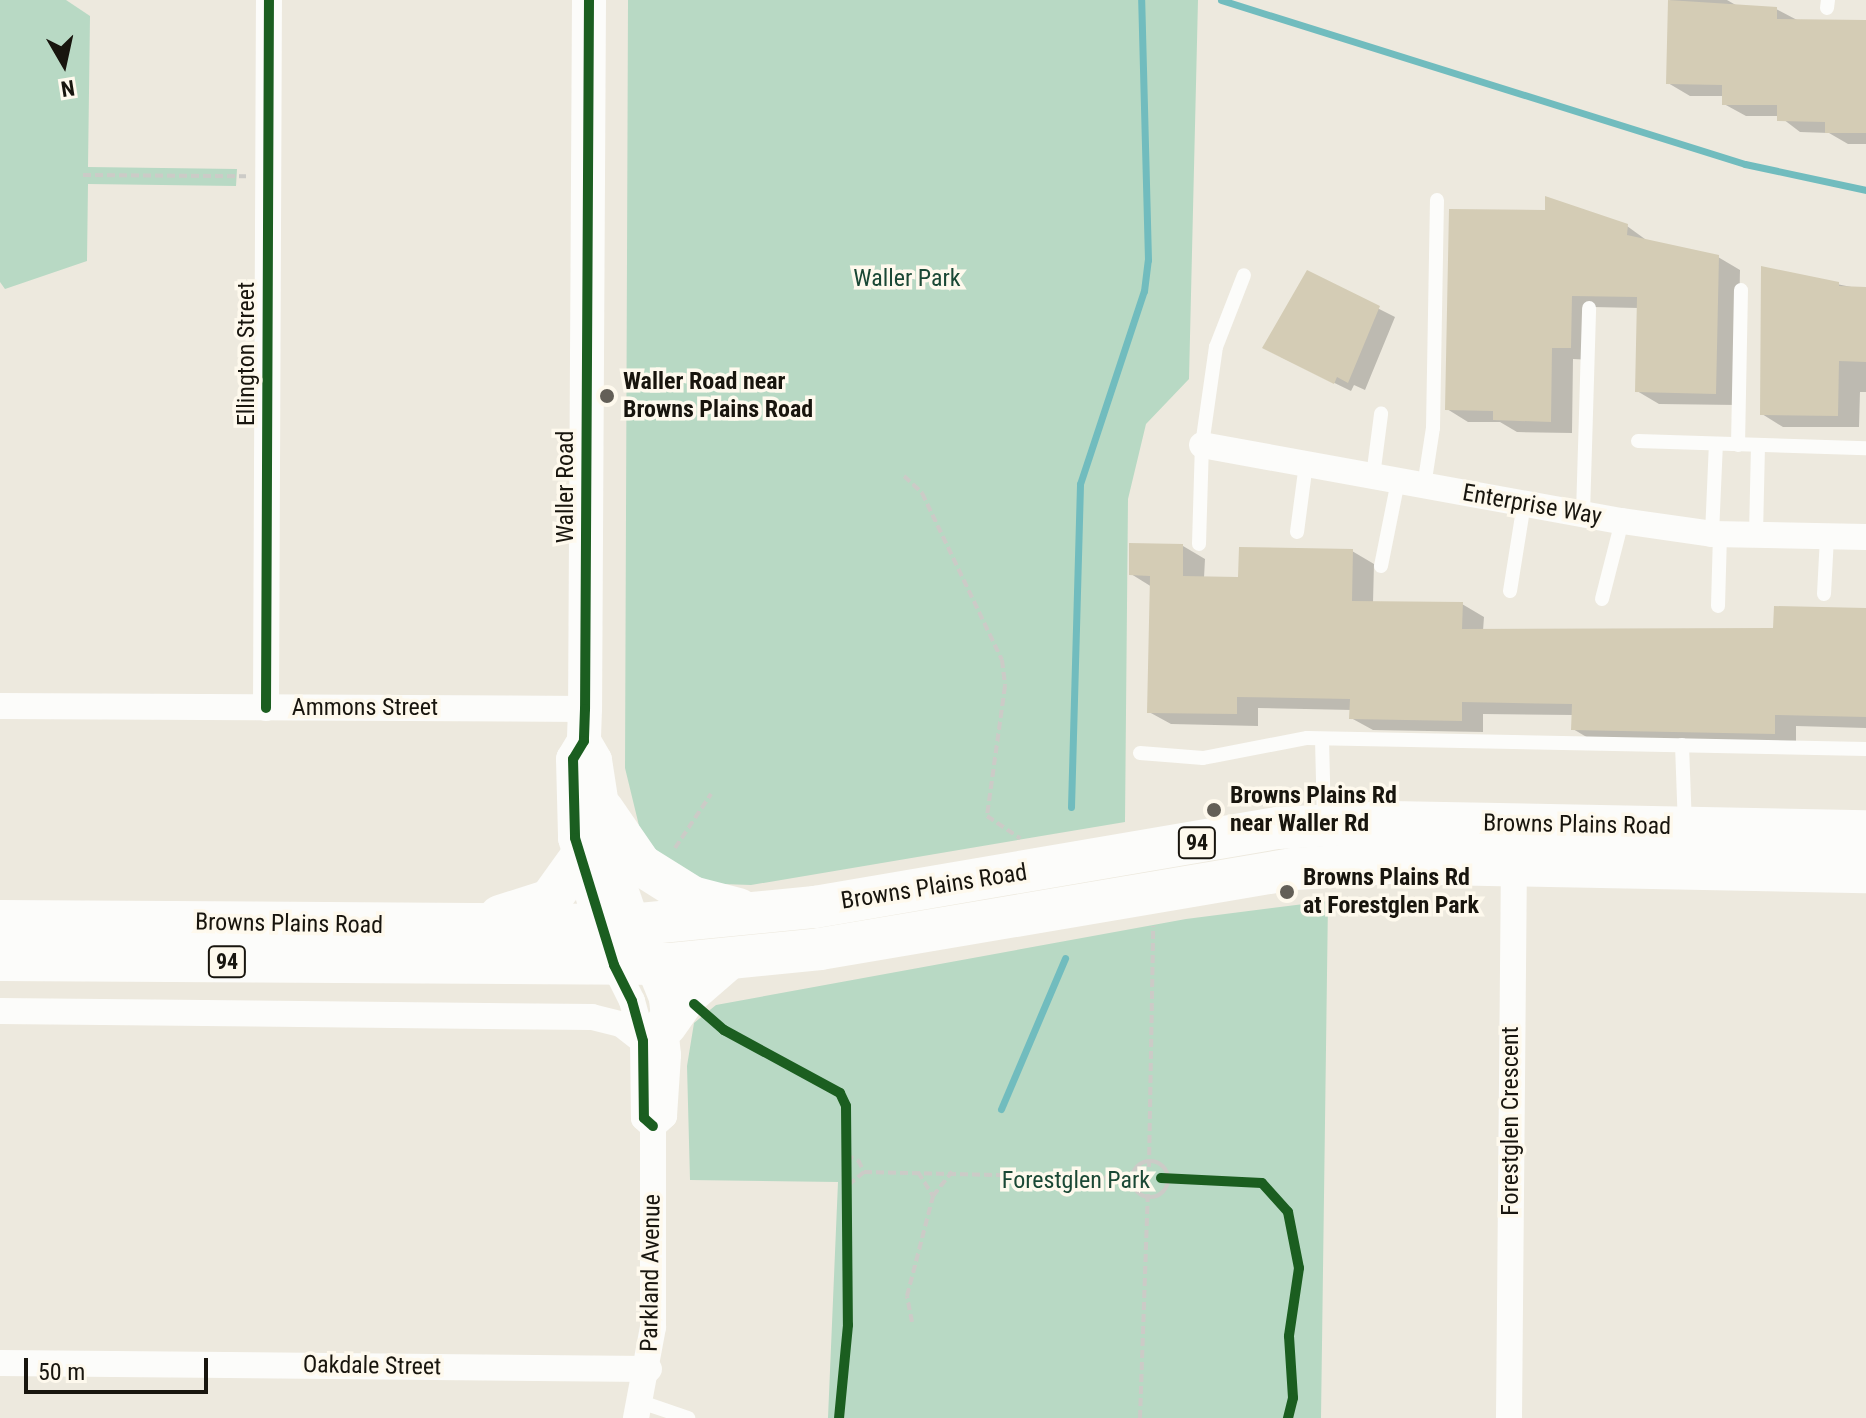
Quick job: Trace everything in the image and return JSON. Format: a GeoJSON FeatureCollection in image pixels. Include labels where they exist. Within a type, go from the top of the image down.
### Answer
{"type":"FeatureCollection","features":[{"type":"Feature","properties":{"kind":"main road"},"geometry":{"type":"LineString","coordinates":[[603,810],[628,852],[655,875],[692,897],[760,914]]}},
{"type":"Feature","properties":{"kind":"main road","name":"Browns Plains Road"},"geometry":{"type":"LineString","coordinates":[[0,960],[623,945],[760,914],[1278,828],[1325,825],[1514,825],[1866,831]]}},
{"type":"Feature","properties":{"kind":"main road"},"geometry":{"type":"LineString","coordinates":[[460,926],[550,900],[578,861]]}},
{"type":"Feature","properties":{"kind":"main road","name":"Browns Plains Road"},"geometry":{"type":"LineString","coordinates":[[0,921],[460,926],[623,945],[726,961],[1294,869],[1389,863],[1866,872]]}},
{"type":"Feature","properties":{"kind":"main road"},"geometry":{"type":"LineString","coordinates":[[654,1033],[687,995],[726,961]]}},
{"type":"Feature","properties":{"kind":"street","name":"Ellington Street"},"geometry":{"type":"LineString","coordinates":[[266,708],[269,0]]}},
{"type":"Feature","properties":{"kind":"street","name":"Waller Road"},"geometry":{"type":"LineString","coordinates":[[589,0],[585,725],[595,760],[623,945]]}},
{"type":"Feature","properties":{"kind":"street","name":"Enterprise Way"},"geometry":{"type":"LineString","coordinates":[[1202,445],[1622,521],[1716,534],[1866,537]]}},
{"type":"Feature","properties":{"kind":"street","name":"Ammons Street"},"geometry":{"type":"LineString","coordinates":[[0,706],[266,708],[585,725]]}},
{"type":"Feature","properties":{"kind":"street","name":"Waller Road"},"geometry":{"type":"LineString","coordinates":[[585,725],[573,759],[578,861],[623,945]]}},
{"type":"Feature","properties":{"kind":"street","name":"Forestglen Crescent"},"geometry":{"type":"LineString","coordinates":[[1509,1418],[1514,825]]}},
{"type":"Feature","properties":{"kind":"street","name":"Parkland Avenue"},"geometry":{"type":"LineString","coordinates":[[623,945],[654,1033],[664,1116],[653,1126],[649,1369],[638,1410]]}},
{"type":"Feature","properties":{"kind":"street"},"geometry":{"type":"LineString","coordinates":[[0,1011],[566,1017],[611,1019],[654,1033]]}},
{"type":"Feature","properties":{"kind":"street","name":"Oakdale Street"},"geometry":{"type":"LineString","coordinates":[[0,1363],[649,1369]]}},
{"type":"Feature","properties":{"kind":"lane"},"geometry":{"type":"LineString","coordinates":[[1381,566],[1398,481],[1433,428],[1437,200]]}},
{"type":"Feature","properties":{"kind":"lane"},"geometry":{"type":"LineString","coordinates":[[1199,544],[1202,445],[1216,347],[1244,275]]}},
{"type":"Feature","properties":{"kind":"lane"},"geometry":{"type":"LineString","coordinates":[[1738,445],[1741,290]]}},
{"type":"Feature","properties":{"kind":"lane"},"geometry":{"type":"LineString","coordinates":[[1583,514],[1589,308]]}},
{"type":"Feature","properties":{"kind":"lane"},"geometry":{"type":"LineString","coordinates":[[1381,414],[1398,481]]}},
{"type":"Feature","properties":{"kind":"lane"},"geometry":{"type":"LineString","coordinates":[[1638,441],[1866,448]]}},
{"type":"Feature","properties":{"kind":"lane"},"geometry":{"type":"LineString","coordinates":[[1716,444],[1718,606]]}},
{"type":"Feature","properties":{"kind":"lane"},"geometry":{"type":"LineString","coordinates":[[1756,534],[1758,445]]}},
{"type":"Feature","properties":{"kind":"lane"},"geometry":{"type":"LineString","coordinates":[[1297,532],[1306,464]]}},
{"type":"Feature","properties":{"kind":"lane"},"geometry":{"type":"LineString","coordinates":[[1510,591],[1524,504]]}},
{"type":"Feature","properties":{"kind":"lane"},"geometry":{"type":"LineString","coordinates":[[1602,599],[1622,521]]}},
{"type":"Feature","properties":{"kind":"lane"},"geometry":{"type":"LineString","coordinates":[[1824,594],[1827,536]]}},
{"type":"Feature","properties":{"kind":"lane"},"geometry":{"type":"LineString","coordinates":[[1322,739],[1325,825]]}},
{"type":"Feature","properties":{"kind":"lane"},"geometry":{"type":"LineString","coordinates":[[1140,753],[1203,758],[1322,739],[1866,749]]}},
{"type":"Feature","properties":{"kind":"lane"},"geometry":{"type":"LineString","coordinates":[[1682,745],[1685,826]]}},
{"type":"Feature","properties":{"kind":"lane"},"geometry":{"type":"LineString","coordinates":[[638,1410],[688,1418]]}},
{"type":"Feature","properties":{"kind":"path"},"geometry":{"type":"LineString","coordinates":[[83,175],[268,176]]}},
{"type":"Feature","properties":{"kind":"path"},"geometry":{"type":"LineString","coordinates":[[904,476],[922,493],[1002,660],[1005,686],[987,816],[1028,843]]}},
{"type":"Feature","properties":{"kind":"path"},"geometry":{"type":"LineString","coordinates":[[684,834],[711,794]]}},
{"type":"Feature","properties":{"kind":"path"},"geometry":{"type":"LineString","coordinates":[[1148,1164],[1153,922]]}},
{"type":"Feature","properties":{"kind":"path"},"geometry":{"type":"LineString","coordinates":[[846,1155],[858,1160],[864,1172]]}},
{"type":"Feature","properties":{"kind":"path"},"geometry":{"type":"LineString","coordinates":[[1148,1164],[1165,1167],[1166,1179],[1165,1191],[1148,1197],[1135,1191],[1136,1165],[1148,1164]]}},
{"type":"Feature","properties":{"kind":"path"},"geometry":{"type":"LineString","coordinates":[[846,1187],[864,1172],[1137,1178]]}},
{"type":"Feature","properties":{"kind":"path"},"geometry":{"type":"LineString","coordinates":[[918,1172],[933,1196]]}},
{"type":"Feature","properties":{"kind":"path"},"geometry":{"type":"LineString","coordinates":[[912,1322],[907,1296],[933,1196],[952,1172]]}},
{"type":"Feature","properties":{"kind":"path"},"geometry":{"type":"LineString","coordinates":[[1140,1418],[1148,1189]]}},
{"type":"Feature","properties":{"kind":"green space"},"geometry":{"type":"Polygon","coordinates":[[[0,0],[66,0],[90,16],[88,167],[237,169],[236,186],[88,184],[87,261],[5,289],[0,282],[0,0]]]}},
{"type":"Feature","properties":{"kind":"green space","name":"Waller Park"},"geometry":{"type":"Polygon","coordinates":[[[628,0],[1198,0],[1189,379],[1146,424],[1128,499],[1125,822],[751,885],[693,883],[642,838],[625,768],[628,0]]]}},
{"type":"Feature","properties":{"kind":"green space","name":"Forestglen Park"},"geometry":{"type":"Polygon","coordinates":[[[1328,901],[1321,1418],[828,1418],[838,1182],[690,1180],[687,1066],[694,1023],[716,1005],[1186,919],[1328,901]]]}},
{"type":"Feature","properties":{"kind":"building"},"geometry":{"type":"Polygon","coordinates":[[[1668,0],[1777,7],[1777,19],[1866,20],[1866,133],[1825,133],[1825,122],[1777,121],[1777,105],[1722,105],[1722,85],[1666,84],[1668,0]]]}},
{"type":"Feature","properties":{"kind":"building"},"geometry":{"type":"Polygon","coordinates":[[[1545,196],[1628,224],[1627,235],[1719,255],[1716,394],[1635,392],[1637,297],[1572,296],[1571,348],[1552,348],[1551,422],[1493,420],[1493,411],[1445,410],[1449,209],[1545,210],[1545,196]]]}},
{"type":"Feature","properties":{"kind":"building"},"geometry":{"type":"Polygon","coordinates":[[[1761,266],[1839,282],[1839,286],[1866,287],[1866,362],[1839,361],[1838,416],[1760,415],[1761,266]]]}},
{"type":"Feature","properties":{"kind":"building"},"geometry":{"type":"Polygon","coordinates":[[[1307,270],[1380,306],[1348,383],[1337,377],[1334,384],[1262,348],[1307,270]]]}},
{"type":"Feature","properties":{"kind":"building"},"geometry":{"type":"Polygon","coordinates":[[[1129,543],[1183,544],[1183,576],[1238,577],[1239,547],[1353,549],[1352,601],[1463,602],[1462,629],[1773,628],[1774,606],[1866,608],[1866,717],[1775,715],[1775,734],[1571,730],[1572,704],[1462,702],[1462,721],[1349,719],[1350,699],[1237,697],[1237,714],[1147,713],[1150,576],[1129,575],[1129,543]]]}},
{"type":"Feature","properties":{"kind":"waterway"},"geometry":{"type":"LineString","coordinates":[[1071,807],[1080,484],[1144,291],[1148,260],[1141,0]]}},
{"type":"Feature","properties":{"kind":"waterway"},"geometry":{"type":"LineString","coordinates":[[1221,0],[1745,164],[1866,190]]}},
{"type":"Feature","properties":{"kind":"waterway"},"geometry":{"type":"LineString","coordinates":[[1001,1109],[1065,958]]}},
{"type":"Feature","properties":{"kind":"cycle path"},"geometry":{"type":"LineString","coordinates":[[266,708],[269,0]]}},
{"type":"Feature","properties":{"kind":"cycle path"},"geometry":{"type":"LineString","coordinates":[[589,0],[585,709],[584,741],[573,759],[575,838],[614,965],[632,1001],[643,1041],[644,1118],[653,1126]]}},
{"type":"Feature","properties":{"kind":"cycle path"},"geometry":{"type":"LineString","coordinates":[[694,1004],[724,1030],[840,1093],[846,1106],[848,1325],[839,1418]]}},
{"type":"Feature","properties":{"kind":"cycle path"},"geometry":{"type":"LineString","coordinates":[[1161,1178],[1262,1183],[1288,1212],[1299,1268],[1289,1336],[1293,1398],[1288,1418]]}},
{"type":"Feature","properties":{"kind":"place","name":"Waller Road near Browns Plains Road"},"geometry":{"type":"Point","coordinates":[607,396]}},
{"type":"Feature","properties":{"kind":"place","name":"Browns Plains Rd near Waller Rd"},"geometry":{"type":"Point","coordinates":[1214,810]}},
{"type":"Feature","properties":{"kind":"place","name":"Browns Plains Rd at Forestglen Park"},"geometry":{"type":"Point","coordinates":[1287,892]}}]}
